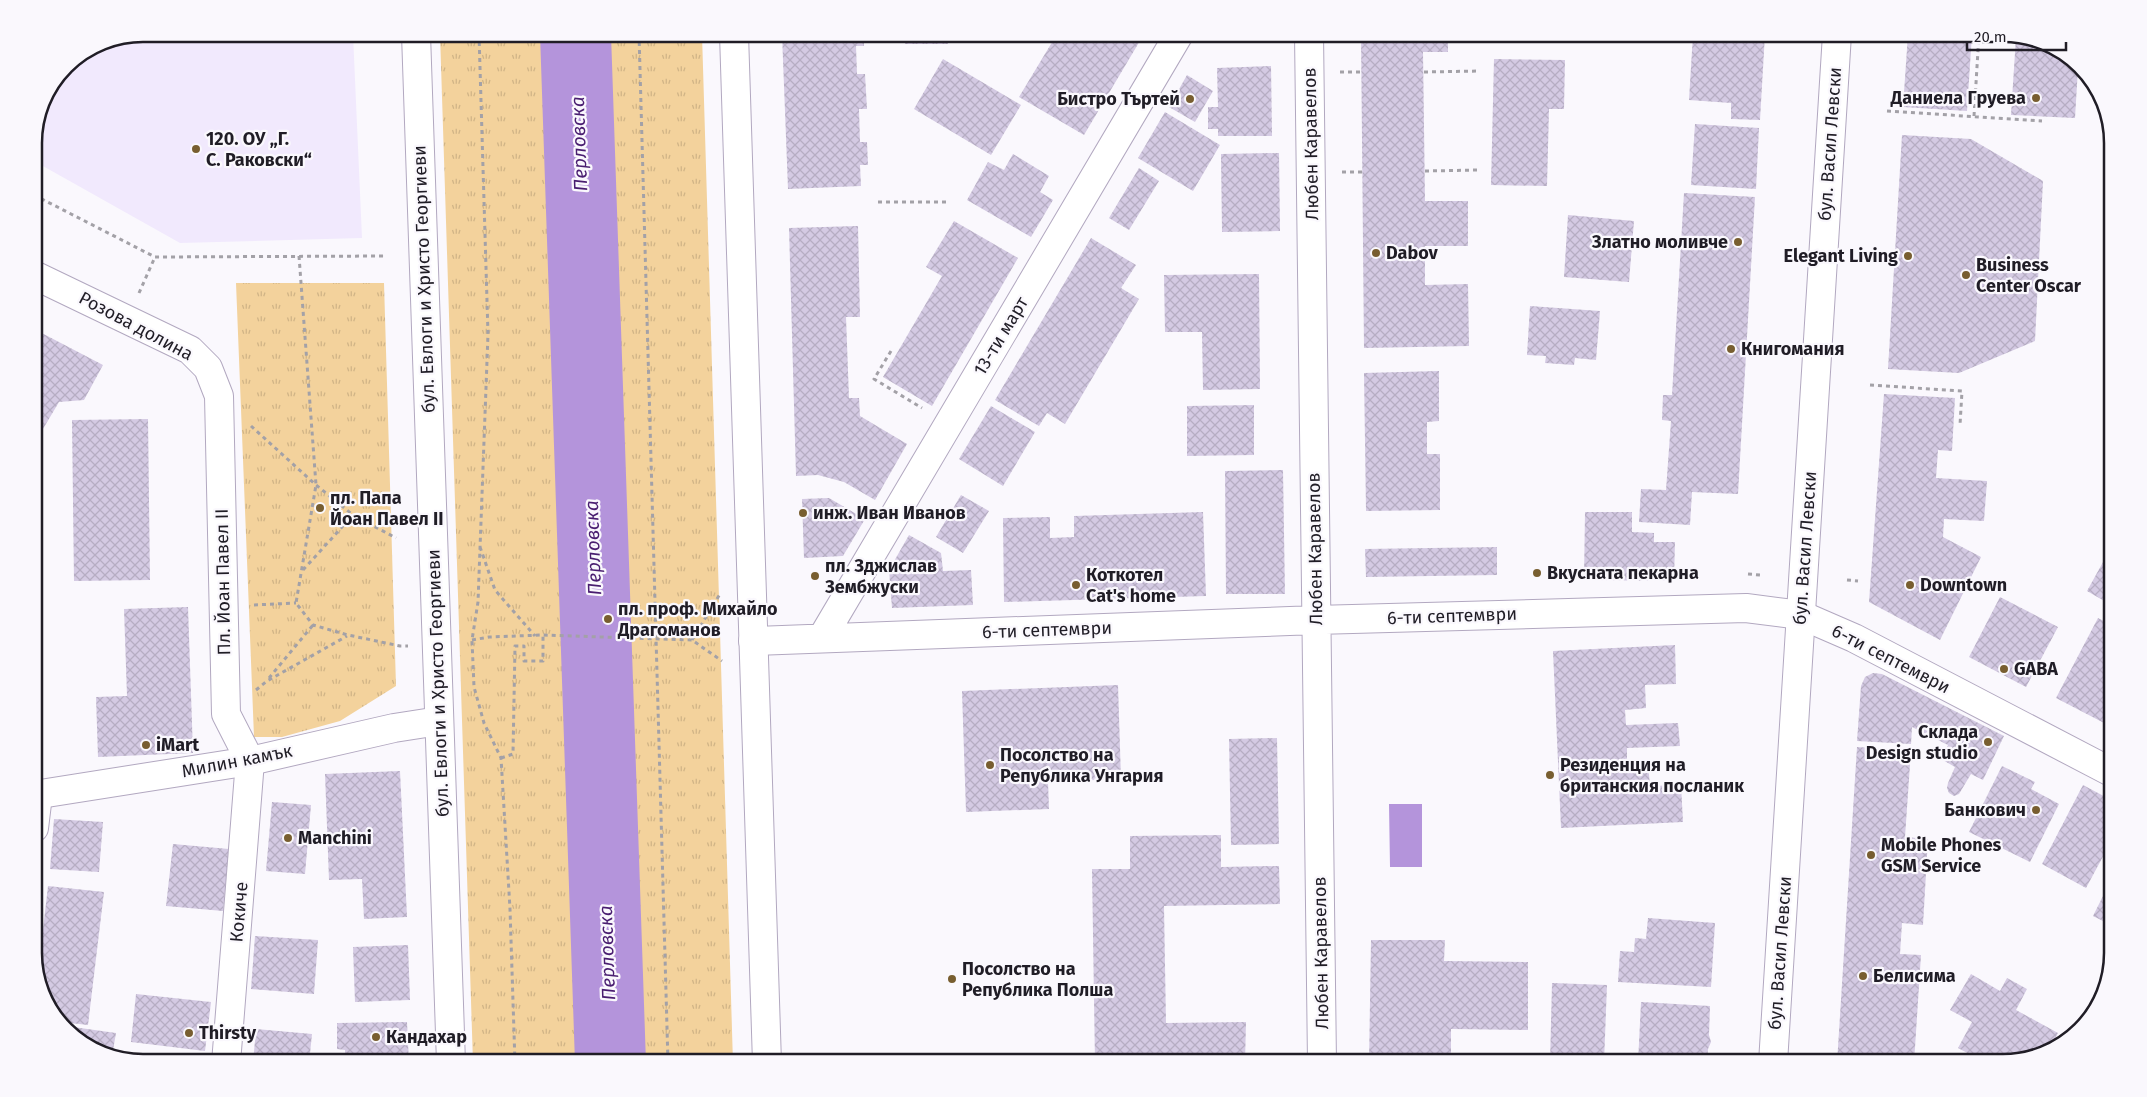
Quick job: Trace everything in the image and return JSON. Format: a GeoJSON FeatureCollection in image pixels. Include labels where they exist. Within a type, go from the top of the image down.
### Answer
{"type":"FeatureCollection","features":[{"type":"Feature","properties":{"kind":"street","name":"бул. Евлоги и Христо Георгиеви"},"geometry":{"type":"LineString","coordinates":[[416,42],[450,1054]]}},
{"type":"Feature","properties":{"kind":"street"},"geometry":{"type":"LineString","coordinates":[[734,42],[766,1054]]}},
{"type":"Feature","properties":{"kind":"street","name":"13-ти март"},"geometry":{"type":"LineString","coordinates":[[822,638],[1174,42]]}},
{"type":"Feature","properties":{"kind":"street","name":"Любен Каравелов"},"geometry":{"type":"LineString","coordinates":[[1309,42],[1322,1054]]}},
{"type":"Feature","properties":{"kind":"street","name":"бул. Васил Левски"},"geometry":{"type":"LineString","coordinates":[[1774,1054],[1837,42]]}},
{"type":"Feature","properties":{"kind":"street","name":"Розова долина"},"geometry":{"type":"LineString","coordinates":[[43,278],[190,350],[208,368],[220,396]]}},
{"type":"Feature","properties":{"kind":"street","name":"Пл. Йоан Павел II"},"geometry":{"type":"LineString","coordinates":[[220,396],[226,714],[250,761]]}},
{"type":"Feature","properties":{"kind":"street","name":"6-ти септември"},"geometry":{"type":"LineString","coordinates":[[753,641],[1316,620],[1746,608],[1801,615],[1854,638],[2104,768]]}},
{"type":"Feature","properties":{"kind":"street","name":"Милин камък"},"geometry":{"type":"LineString","coordinates":[[43,794],[250,761],[394,728],[439,721]]}},
{"type":"Feature","properties":{"kind":"street","name":"Кокиче"},"geometry":{"type":"LineString","coordinates":[[227,1054],[250,761]]}},
{"type":"Feature","properties":{"kind":"path"},"geometry":{"type":"LineString","coordinates":[[479,42],[488,334],[478,602],[472,640],[474,687],[484,723],[501,758],[510,909],[515,1054]]}},
{"type":"Feature","properties":{"kind":"path"},"geometry":{"type":"LineString","coordinates":[[639,42],[668,1054]]}},
{"type":"Feature","properties":{"kind":"path"},"geometry":{"type":"LineString","coordinates":[[1974,116],[1979,42]]}},
{"type":"Feature","properties":{"kind":"path"},"geometry":{"type":"LineString","coordinates":[[1424,72],[1479,71]]}},
{"type":"Feature","properties":{"kind":"path"},"geometry":{"type":"LineString","coordinates":[[1887,111],[2042,120]]}},
{"type":"Feature","properties":{"kind":"path"},"geometry":{"type":"LineString","coordinates":[[1425,171],[1479,170]]}},
{"type":"Feature","properties":{"kind":"path"},"geometry":{"type":"LineString","coordinates":[[43,200],[155,257],[387,256]]}},
{"type":"Feature","properties":{"kind":"path"},"geometry":{"type":"LineString","coordinates":[[878,202],[948,202]]}},
{"type":"Feature","properties":{"kind":"path"},"geometry":{"type":"LineString","coordinates":[[299,256],[316,485],[296,603],[313,625],[348,635],[400,646]]}},
{"type":"Feature","properties":{"kind":"path"},"geometry":{"type":"LineString","coordinates":[[127,318],[155,257]]}},
{"type":"Feature","properties":{"kind":"path"},"geometry":{"type":"LineString","coordinates":[[891,351],[874,379],[949,423]]}},
{"type":"Feature","properties":{"kind":"path"},"geometry":{"type":"LineString","coordinates":[[1870,386],[1962,391],[1960,425]]}},
{"type":"Feature","properties":{"kind":"path"},"geometry":{"type":"LineString","coordinates":[[220,396],[316,485],[353,515],[396,538]]}},
{"type":"Feature","properties":{"kind":"path"},"geometry":{"type":"LineString","coordinates":[[302,570],[353,515]]}},
{"type":"Feature","properties":{"kind":"path"},"geometry":{"type":"LineString","coordinates":[[480,544],[495,590],[534,636]]}},
{"type":"Feature","properties":{"kind":"path"},"geometry":{"type":"LineString","coordinates":[[1748,574],[1760,575]]}},
{"type":"Feature","properties":{"kind":"path"},"geometry":{"type":"LineString","coordinates":[[1847,580],[1858,581]]}},
{"type":"Feature","properties":{"kind":"path"},"geometry":{"type":"LineString","coordinates":[[692,640],[720,594]]}},
{"type":"Feature","properties":{"kind":"path"},"geometry":{"type":"LineString","coordinates":[[224,606],[296,603]]}},
{"type":"Feature","properties":{"kind":"path"},"geometry":{"type":"LineString","coordinates":[[313,625],[267,681],[348,635]]}},
{"type":"Feature","properties":{"kind":"path"},"geometry":{"type":"LineString","coordinates":[[501,758],[513,754],[515,646],[524,646],[524,661],[543,661],[544,635]]}},
{"type":"Feature","properties":{"kind":"path"},"geometry":{"type":"LineString","coordinates":[[466,641],[489,637],[544,635],[692,640],[722,661]]}},
{"type":"Feature","properties":{"kind":"shaded area","name":"120. ОУ „Г. С. Раковски“"},"geometry":{"type":"Polygon","coordinates":[[[353,42],[362,238],[180,243],[43,166],[43,130],[50,105],[63,82],[82,63],[93,56],[111,48],[130,43],[353,42]]]}},
{"type":"Feature","properties":{"kind":"green space"},"geometry":{"type":"Polygon","coordinates":[[[440,42],[702,42],[733,1054],[473,1054],[440,42]]]}},
{"type":"Feature","properties":{"kind":"green space"},"geometry":{"type":"Polygon","coordinates":[[[236,283],[384,283],[396,686],[340,721],[282,737],[254,737],[236,283]]]}},
{"type":"Feature","properties":{"kind":"water","name":"Перловска"},"geometry":{"type":"Polygon","coordinates":[[[540,42],[611,42],[646,1054],[575,1054],[540,42]]]}},
{"type":"Feature","properties":{"kind":"water"},"geometry":{"type":"Polygon","coordinates":[[[1389,804],[1422,804],[1422,867],[1390,867],[1389,804]]]}},
{"type":"Feature","properties":{"kind":"building"},"geometry":{"type":"Polygon","coordinates":[[[782,42],[864,42],[864,46],[856,46],[857,74],[865,74],[867,109],[859,109],[860,142],[867,142],[868,165],[860,165],[861,186],[788,189],[782,42]]]}},
{"type":"Feature","properties":{"kind":"building"},"geometry":{"type":"Polygon","coordinates":[[[905,42],[948,42],[948,44],[905,44],[905,42]]]}},
{"type":"Feature","properties":{"kind":"building"},"geometry":{"type":"Polygon","coordinates":[[[1052,42],[1139,42],[1084,135],[1019,97],[1052,42]]]}},
{"type":"Feature","properties":{"kind":"building"},"geometry":{"type":"Polygon","coordinates":[[[1361,42],[1448,42],[1448,52],[1423,52],[1425,201],[1468,201],[1468,246],[1425,246],[1425,285],[1468,284],[1469,346],[1364,348],[1361,42]]]}},
{"type":"Feature","properties":{"kind":"building"},"geometry":{"type":"Polygon","coordinates":[[[1693,42],[1765,42],[1760,120],[1731,119],[1731,103],[1689,100],[1693,42]]]}},
{"type":"Feature","properties":{"kind":"building"},"geometry":{"type":"Polygon","coordinates":[[[1907,42],[1971,42],[1967,111],[1903,107],[1907,42]]]}},
{"type":"Feature","properties":{"kind":"building"},"geometry":{"type":"Polygon","coordinates":[[[2016,43],[2023,44],[2048,53],[2060,60],[2078,76],[2075,118],[2011,115],[2016,43]]]}},
{"type":"Feature","properties":{"kind":"building"},"geometry":{"type":"Polygon","coordinates":[[[943,59],[1021,105],[991,155],[914,109],[943,59]]]}},
{"type":"Feature","properties":{"kind":"building"},"geometry":{"type":"Polygon","coordinates":[[[1494,59],[1565,60],[1564,109],[1549,109],[1547,186],[1491,185],[1494,59]]]}},
{"type":"Feature","properties":{"kind":"building"},"geometry":{"type":"Polygon","coordinates":[[[1271,66],[1272,136],[1218,136],[1218,129],[1208,129],[1208,107],[1218,107],[1217,68],[1271,66]]]}},
{"type":"Feature","properties":{"kind":"building"},"geometry":{"type":"Polygon","coordinates":[[[1187,75],[1213,91],[1195,122],[1169,107],[1187,75]]]}},
{"type":"Feature","properties":{"kind":"building"},"geometry":{"type":"Polygon","coordinates":[[[1165,112],[1220,145],[1193,191],[1138,158],[1165,112]]]}},
{"type":"Feature","properties":{"kind":"building"},"geometry":{"type":"Polygon","coordinates":[[[1695,124],[1759,128],[1756,189],[1691,185],[1695,124]]]}},
{"type":"Feature","properties":{"kind":"building","name":"Business Center Oscar"},"geometry":{"type":"Polygon","coordinates":[[[1902,135],[1971,139],[2043,181],[2035,341],[1959,373],[1888,369],[1902,135]]]}},
{"type":"Feature","properties":{"kind":"building"},"geometry":{"type":"Polygon","coordinates":[[[1279,153],[1280,231],[1222,232],[1221,154],[1279,153]]]}},
{"type":"Feature","properties":{"kind":"building"},"geometry":{"type":"Polygon","coordinates":[[[1013,154],[1049,176],[1040,192],[1053,200],[1031,237],[967,200],[988,162],[1004,170],[1013,154]]]}},
{"type":"Feature","properties":{"kind":"building"},"geometry":{"type":"Polygon","coordinates":[[[1139,168],[1159,181],[1129,230],[1109,218],[1139,168]]]}},
{"type":"Feature","properties":{"kind":"building"},"geometry":{"type":"Polygon","coordinates":[[[1684,193],[1755,197],[1738,494],[1692,492],[1690,525],[1639,522],[1641,489],[1666,490],[1671,421],[1662,420],[1663,395],[1672,395],[1684,193]]]}},
{"type":"Feature","properties":{"kind":"building"},"geometry":{"type":"Polygon","coordinates":[[[1568,215],[1634,221],[1629,282],[1564,277],[1568,215]]]}},
{"type":"Feature","properties":{"kind":"building"},"geometry":{"type":"Polygon","coordinates":[[[954,221],[1018,258],[932,406],[883,377],[942,276],[926,267],[954,221]]]}},
{"type":"Feature","properties":{"kind":"building"},"geometry":{"type":"Polygon","coordinates":[[[858,226],[860,317],[846,317],[849,398],[859,398],[860,416],[907,444],[875,500],[844,482],[818,475],[796,476],[789,228],[858,226]]]}},
{"type":"Feature","properties":{"kind":"building"},"geometry":{"type":"Polygon","coordinates":[[[1091,238],[1136,265],[1121,288],[1139,299],[1065,424],[1047,413],[1039,426],[995,400],[1091,238]]]}},
{"type":"Feature","properties":{"kind":"building"},"geometry":{"type":"Polygon","coordinates":[[[1259,274],[1260,389],[1203,390],[1202,332],[1165,332],[1164,275],[1259,274]]]}},
{"type":"Feature","properties":{"kind":"building"},"geometry":{"type":"Polygon","coordinates":[[[1530,306],[1600,311],[1596,360],[1575,358],[1574,365],[1545,363],[1546,356],[1527,355],[1530,306]]]}},
{"type":"Feature","properties":{"kind":"building"},"geometry":{"type":"Polygon","coordinates":[[[43,334],[103,365],[84,400],[59,402],[43,429],[43,334]]]}},
{"type":"Feature","properties":{"kind":"building"},"geometry":{"type":"Polygon","coordinates":[[[1439,371],[1439,421],[1427,422],[1427,454],[1440,454],[1440,510],[1366,511],[1364,373],[1439,371]]]}},
{"type":"Feature","properties":{"kind":"building"},"geometry":{"type":"Polygon","coordinates":[[[1884,394],[1955,398],[1952,451],[1938,450],[1936,478],[1987,481],[1984,521],[1944,519],[1943,537],[1981,557],[1940,640],[1869,602],[1884,394]]]}},
{"type":"Feature","properties":{"kind":"building"},"geometry":{"type":"Polygon","coordinates":[[[1254,405],[1254,455],[1187,456],[1187,406],[1254,405]]]}},
{"type":"Feature","properties":{"kind":"building"},"geometry":{"type":"Polygon","coordinates":[[[991,406],[1035,432],[1003,486],[959,459],[991,406]]]}},
{"type":"Feature","properties":{"kind":"building"},"geometry":{"type":"Polygon","coordinates":[[[148,419],[150,580],[74,581],[72,420],[148,419]]]}},
{"type":"Feature","properties":{"kind":"building"},"geometry":{"type":"Polygon","coordinates":[[[1283,470],[1285,594],[1226,594],[1225,471],[1283,470]]]}},
{"type":"Feature","properties":{"kind":"building"},"geometry":{"type":"Polygon","coordinates":[[[961,495],[989,511],[963,553],[936,537],[961,495]]]}},
{"type":"Feature","properties":{"kind":"building"},"geometry":{"type":"Polygon","coordinates":[[[829,498],[865,519],[843,556],[804,558],[802,499],[829,498]]]}},
{"type":"Feature","properties":{"kind":"building"},"geometry":{"type":"Polygon","coordinates":[[[1203,512],[1206,596],[1004,602],[1003,518],[1050,517],[1050,538],[1074,537],[1074,516],[1203,512]]]}},
{"type":"Feature","properties":{"kind":"building"},"geometry":{"type":"Polygon","coordinates":[[[1585,512],[1632,512],[1632,532],[1654,533],[1654,542],[1675,542],[1674,581],[1584,580],[1585,512]]]}},
{"type":"Feature","properties":{"kind":"building"},"geometry":{"type":"Polygon","coordinates":[[[909,535],[941,553],[943,571],[971,570],[973,605],[892,608],[889,570],[909,535]]]}},
{"type":"Feature","properties":{"kind":"building"},"geometry":{"type":"Polygon","coordinates":[[[1497,547],[1497,575],[1366,577],[1365,549],[1497,547]]]}},
{"type":"Feature","properties":{"kind":"building"},"geometry":{"type":"Polygon","coordinates":[[[2104,560],[2104,601],[2087,591],[2104,560]]]}},
{"type":"Feature","properties":{"kind":"building"},"geometry":{"type":"Polygon","coordinates":[[[2000,597],[2058,627],[2026,687],[1969,657],[2000,597]]]}},
{"type":"Feature","properties":{"kind":"building"},"geometry":{"type":"Polygon","coordinates":[[[188,607],[193,753],[98,757],[96,697],[127,696],[124,609],[188,607]]]}},
{"type":"Feature","properties":{"kind":"building"},"geometry":{"type":"Polygon","coordinates":[[[2098,618],[2104,621],[2104,723],[2056,698],[2098,618]]]}},
{"type":"Feature","properties":{"kind":"building"},"geometry":{"type":"Polygon","coordinates":[[[1675,645],[1676,684],[1645,685],[1646,708],[1625,710],[1626,725],[1678,723],[1680,746],[1627,748],[1627,764],[1648,763],[1650,786],[1681,785],[1683,822],[1561,828],[1553,651],[1675,645]]]}},
{"type":"Feature","properties":{"kind":"building"},"geometry":{"type":"Polygon","coordinates":[[[1873,673],[1882,674],[2004,736],[1983,780],[1971,774],[1959,794],[1954,796],[1949,793],[1948,783],[1955,767],[1941,759],[1948,745],[1912,727],[1911,744],[1857,741],[1861,686],[1865,677],[1873,673]]]}},
{"type":"Feature","properties":{"kind":"building"},"geometry":{"type":"Polygon","coordinates":[[[1118,685],[1121,779],[1048,782],[1049,809],[966,812],[962,691],[1118,685]]]}},
{"type":"Feature","properties":{"kind":"building"},"geometry":{"type":"Polygon","coordinates":[[[1277,738],[1279,844],[1231,845],[1229,739],[1277,738]]]}},
{"type":"Feature","properties":{"kind":"building"},"geometry":{"type":"Polygon","coordinates":[[[1857,747],[1911,750],[1905,837],[1928,839],[1923,925],[1902,923],[1900,954],[1921,955],[1915,1054],[1838,1054],[1857,747]]]}},
{"type":"Feature","properties":{"kind":"building"},"geometry":{"type":"Polygon","coordinates":[[[2002,766],[2035,782],[2031,789],[2059,804],[2030,862],[1969,832],[2002,766]]]}},
{"type":"Feature","properties":{"kind":"building"},"geometry":{"type":"Polygon","coordinates":[[[400,771],[407,917],[364,919],[362,879],[329,880],[325,774],[400,771]]]}},
{"type":"Feature","properties":{"kind":"building"},"geometry":{"type":"Polygon","coordinates":[[[2083,785],[2104,796],[2104,855],[2086,888],[2042,864],[2083,785]]]}},
{"type":"Feature","properties":{"kind":"building"},"geometry":{"type":"Polygon","coordinates":[[[272,802],[311,805],[305,874],[266,871],[272,802]]]}},
{"type":"Feature","properties":{"kind":"building"},"geometry":{"type":"Polygon","coordinates":[[[54,819],[103,822],[99,872],[50,869],[54,819]]]}},
{"type":"Feature","properties":{"kind":"building"},"geometry":{"type":"Polygon","coordinates":[[[1221,835],[1221,867],[1279,866],[1280,904],[1164,906],[1166,1023],[1246,1022],[1245,1054],[1095,1054],[1092,869],[1130,869],[1130,836],[1221,835]]]}},
{"type":"Feature","properties":{"kind":"building"},"geometry":{"type":"Polygon","coordinates":[[[173,844],[229,849],[223,911],[166,906],[173,844]]]}},
{"type":"Feature","properties":{"kind":"building"},"geometry":{"type":"Polygon","coordinates":[[[48,886],[104,892],[88,1025],[71,1023],[53,998],[44,973],[43,930],[48,886]]]}},
{"type":"Feature","properties":{"kind":"building"},"geometry":{"type":"Polygon","coordinates":[[[2104,894],[2104,922],[2093,916],[2104,894]]]}},
{"type":"Feature","properties":{"kind":"building"},"geometry":{"type":"Polygon","coordinates":[[[1648,918],[1715,923],[1711,987],[1618,982],[1620,951],[1634,952],[1635,938],[1646,939],[1648,918]]]}},
{"type":"Feature","properties":{"kind":"building"},"geometry":{"type":"Polygon","coordinates":[[[255,936],[318,940],[314,994],[251,989],[255,936]]]}},
{"type":"Feature","properties":{"kind":"building"},"geometry":{"type":"Polygon","coordinates":[[[1371,940],[1445,940],[1444,961],[1528,962],[1528,1030],[1451,1029],[1451,1054],[1369,1054],[1371,940]]]}},
{"type":"Feature","properties":{"kind":"building"},"geometry":{"type":"Polygon","coordinates":[[[408,945],[410,1000],[355,1002],[353,947],[408,945]]]}},
{"type":"Feature","properties":{"kind":"building"},"geometry":{"type":"Polygon","coordinates":[[[1971,974],[2000,991],[2007,978],[2027,989],[2016,1010],[2058,1033],[2054,1040],[2048,1044],[2017,1054],[1969,1054],[1958,1048],[1972,1022],[1950,1010],[1971,974]]]}},
{"type":"Feature","properties":{"kind":"building"},"geometry":{"type":"Polygon","coordinates":[[[1552,983],[1607,985],[1604,1054],[1550,1054],[1552,983]]]}},
{"type":"Feature","properties":{"kind":"building"},"geometry":{"type":"Polygon","coordinates":[[[136,994],[211,1002],[205,1051],[131,1042],[136,994]]]}},
{"type":"Feature","properties":{"kind":"building"},"geometry":{"type":"Polygon","coordinates":[[[1641,1002],[1710,1006],[1709,1035],[1711,1042],[1708,1054],[1638,1054],[1641,1002]]]}},
{"type":"Feature","properties":{"kind":"building","name":"Кандахар"},"geometry":{"type":"Polygon","coordinates":[[[407,1022],[409,1054],[345,1054],[345,1050],[337,1049],[337,1023],[407,1022]]]}},
{"type":"Feature","properties":{"kind":"building"},"geometry":{"type":"Polygon","coordinates":[[[75,1027],[116,1033],[113,1050],[87,1037],[75,1027]]]}},
{"type":"Feature","properties":{"kind":"building"},"geometry":{"type":"Polygon","coordinates":[[[256,1029],[312,1034],[310,1054],[254,1054],[256,1029]]]}},
{"type":"Feature","properties":{"kind":"place","name":"Даниела Груева"},"geometry":{"type":"Point","coordinates":[2036,98]}},
{"type":"Feature","properties":{"kind":"place","name":"Бистро Търтей"},"geometry":{"type":"Point","coordinates":[1190,99]}},
{"type":"Feature","properties":{"kind":"place","name":"120. ОУ „Г. С. Раковски“"},"geometry":{"type":"Point","coordinates":[196,149]}},
{"type":"Feature","properties":{"kind":"place","name":"Златно моливче"},"geometry":{"type":"Point","coordinates":[1738,242]}},
{"type":"Feature","properties":{"kind":"place","name":"Dabov"},"geometry":{"type":"Point","coordinates":[1376,253]}},
{"type":"Feature","properties":{"kind":"place","name":"Elegant Living"},"geometry":{"type":"Point","coordinates":[1908,256]}},
{"type":"Feature","properties":{"kind":"place","name":"Business Center Oscar"},"geometry":{"type":"Point","coordinates":[1966,275]}},
{"type":"Feature","properties":{"kind":"place","name":"Книгомания"},"geometry":{"type":"Point","coordinates":[1731,349]}},
{"type":"Feature","properties":{"kind":"place","name":"пл. Папа Йоан Павел II"},"geometry":{"type":"Point","coordinates":[320,508]}},
{"type":"Feature","properties":{"kind":"place","name":"инж. Иван Иванов"},"geometry":{"type":"Point","coordinates":[803,513]}},
{"type":"Feature","properties":{"kind":"place","name":"Вкусната пекарна"},"geometry":{"type":"Point","coordinates":[1537,573]}},
{"type":"Feature","properties":{"kind":"place","name":"пл. Зджислав Зембжуски"},"geometry":{"type":"Point","coordinates":[815,576]}},
{"type":"Feature","properties":{"kind":"place","name":"Коткотел Cat's home"},"geometry":{"type":"Point","coordinates":[1076,585]}},
{"type":"Feature","properties":{"kind":"place","name":"Downtown"},"geometry":{"type":"Point","coordinates":[1910,585]}},
{"type":"Feature","properties":{"kind":"place","name":"пл. проф. Михайло Драгоманов"},"geometry":{"type":"Point","coordinates":[608,619]}},
{"type":"Feature","properties":{"kind":"place","name":"GABA"},"geometry":{"type":"Point","coordinates":[2004,669]}},
{"type":"Feature","properties":{"kind":"place","name":"Склада Design studio"},"geometry":{"type":"Point","coordinates":[1988,742]}},
{"type":"Feature","properties":{"kind":"place","name":"iMart"},"geometry":{"type":"Point","coordinates":[146,745]}},
{"type":"Feature","properties":{"kind":"place","name":"Посолство на Република Унгария"},"geometry":{"type":"Point","coordinates":[990,765]}},
{"type":"Feature","properties":{"kind":"place","name":"Резиденция на британския посланик"},"geometry":{"type":"Point","coordinates":[1550,775]}},
{"type":"Feature","properties":{"kind":"place","name":"Банкович"},"geometry":{"type":"Point","coordinates":[2036,810]}},
{"type":"Feature","properties":{"kind":"place","name":"Manchini"},"geometry":{"type":"Point","coordinates":[288,838]}},
{"type":"Feature","properties":{"kind":"place","name":"Mobile Phones GSM Service"},"geometry":{"type":"Point","coordinates":[1871,855]}},
{"type":"Feature","properties":{"kind":"place","name":"Белисима"},"geometry":{"type":"Point","coordinates":[1863,976]}},
{"type":"Feature","properties":{"kind":"place","name":"Посолство на Република Полша"},"geometry":{"type":"Point","coordinates":[952,979]}},
{"type":"Feature","properties":{"kind":"place","name":"Thirsty"},"geometry":{"type":"Point","coordinates":[189,1033]}},
{"type":"Feature","properties":{"kind":"place","name":"Кандахар"},"geometry":{"type":"Point","coordinates":[376,1037]}}]}
